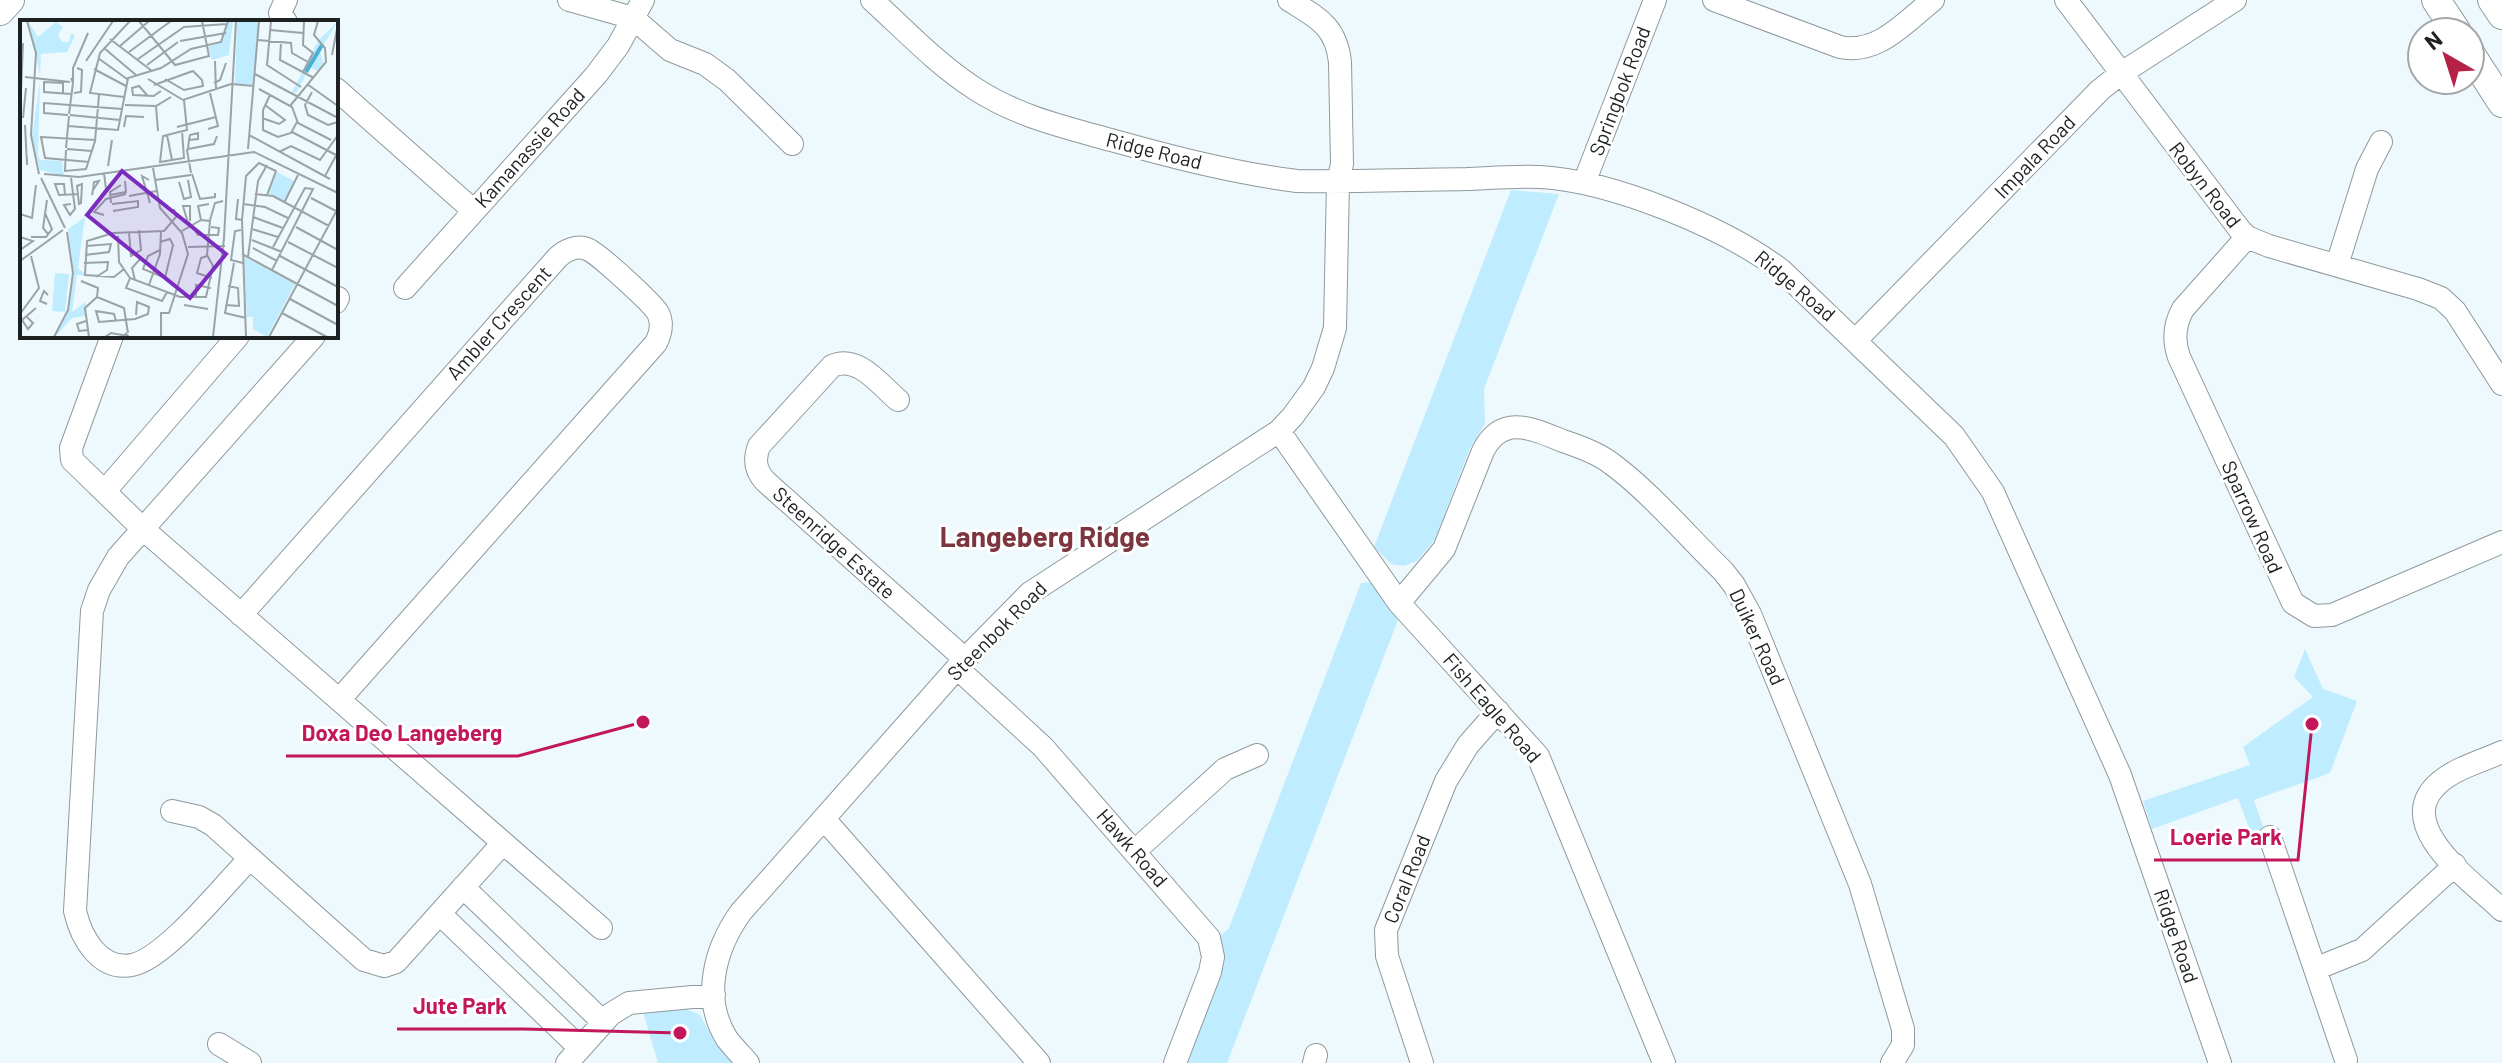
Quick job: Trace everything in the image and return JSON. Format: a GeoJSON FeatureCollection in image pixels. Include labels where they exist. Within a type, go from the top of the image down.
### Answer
{"type":"FeatureCollection","features":[{"type":"Feature","properties":{"kind":"main road"},"geometry":{"type":"LineString","coordinates":[[0,11],[10,0]]}},
{"type":"Feature","properties":{"kind":"main road"},"geometry":{"type":"LineString","coordinates":[[2492,0],[2502,15]]}},
{"type":"Feature","properties":{"kind":"main road"},"geometry":{"type":"LineString","coordinates":[[2486,78],[2502,103]]}},
{"type":"Feature","properties":{"kind":"street"},"geometry":{"type":"LineString","coordinates":[[569,0],[638,9],[670,50],[716,71],[792,144]]}},
{"type":"Feature","properties":{"kind":"street","name":"Ridge Road"},"geometry":{"type":"LineString","coordinates":[[872,0],[957,77],[1010,109],[1050,123],[1161,154],[1259,176],[1297,181],[1540,177],[1584,183],[1675,214],[1737,240],[1781,270],[1954,436],[1983,474],[2120,775],[2220,1063]]}},
{"type":"Feature","properties":{"kind":"street","name":"Steenbok Road"},"geometry":{"type":"LineString","coordinates":[[714,995],[718,954],[731,926],[961,664],[1038,586],[1279,431],[1314,387],[1330,348],[1338,307],[1338,182],[1342,164],[1338,48],[1327,25],[1289,0]]}},
{"type":"Feature","properties":{"kind":"street","name":"Springbok Road"},"geometry":{"type":"LineString","coordinates":[[1584,183],[1655,0]]}},
{"type":"Feature","properties":{"kind":"street"},"geometry":{"type":"LineString","coordinates":[[1714,0],[1840,47],[1857,49],[1878,43],[1933,0]]}},
{"type":"Feature","properties":{"kind":"street","name":"Robyn Road"},"geometry":{"type":"LineString","coordinates":[[2066,0],[2232,223],[2247,237],[2441,298],[2455,311],[2502,384]]}},
{"type":"Feature","properties":{"kind":"street","name":"Impala Road"},"geometry":{"type":"LineString","coordinates":[[1856,340],[2100,90],[2235,0]]}},
{"type":"Feature","properties":{"kind":"street","name":"Kamanassie Road"},"geometry":{"type":"LineString","coordinates":[[405,288],[596,75],[618,46],[638,9]]}},
{"type":"Feature","properties":{"kind":"street"},"geometry":{"type":"LineString","coordinates":[[338,91],[474,211]]}},
{"type":"Feature","properties":{"kind":"street"},"geometry":{"type":"LineString","coordinates":[[2337,265],[2367,169],[2381,142]]}},
{"type":"Feature","properties":{"kind":"street","name":"Sparrow Road"},"geometry":{"type":"LineString","coordinates":[[2247,237],[2183,309],[2176,323],[2175,340],[2179,357],[2293,603],[2314,616],[2332,615],[2502,542]]}},
{"type":"Feature","properties":{"kind":"street","name":"Ambler Crescent"},"geometry":{"type":"LineString","coordinates":[[241,615],[558,257],[578,247],[593,252],[655,308],[661,328],[656,343],[339,700]]}},
{"type":"Feature","properties":{"kind":"street"},"geometry":{"type":"LineString","coordinates":[[111,338],[70,454],[143,529],[601,928]]}},
{"type":"Feature","properties":{"kind":"street"},"geometry":{"type":"LineString","coordinates":[[105,491],[236,338]]}},
{"type":"Feature","properties":{"kind":"street"},"geometry":{"type":"LineString","coordinates":[[250,858],[167,945],[132,965],[104,961],[79,927],[75,911],[92,611],[108,572],[312,338]]}},
{"type":"Feature","properties":{"kind":"street","name":"Steenridge Estate"},"geometry":{"type":"LineString","coordinates":[[898,400],[860,367],[845,362],[832,366],[759,446],[757,469],[765,481],[961,664]]}},
{"type":"Feature","properties":{"kind":"street","name":"Duiker Road"},"geometry":{"type":"LineString","coordinates":[[1399,603],[1444,549],[1483,451],[1490,439],[1500,431],[1515,426],[1531,428],[1600,456],[1622,472],[1723,571],[1750,614],[1860,884],[1903,1029],[1903,1045],[1892,1063]]}},
{"type":"Feature","properties":{"kind":"street","name":"Fish Eagle Road"},"geometry":{"type":"LineString","coordinates":[[1279,431],[1399,603],[1532,748],[1543,765],[1664,1063]]}},
{"type":"Feature","properties":{"kind":"street","name":"Hawk Road"},"geometry":{"type":"LineString","coordinates":[[961,664],[1043,747],[1203,928],[1212,947],[1210,972],[1175,1063]]}},
{"type":"Feature","properties":{"kind":"street","name":"Coral Road"},"geometry":{"type":"LineString","coordinates":[[1422,1063],[1387,956],[1386,930],[1446,781],[1468,745],[1498,711]]}},
{"type":"Feature","properties":{"kind":"street"},"geometry":{"type":"LineString","coordinates":[[2502,752],[2444,778],[2430,792],[2423,819],[2428,836],[2502,910]]}},
{"type":"Feature","properties":{"kind":"street"},"geometry":{"type":"LineString","coordinates":[[1135,851],[1225,769],[1257,755]]}},
{"type":"Feature","properties":{"kind":"street"},"geometry":{"type":"LineString","coordinates":[[172,811],[199,817],[213,825],[364,960],[384,966],[396,962],[503,843]]}},
{"type":"Feature","properties":{"kind":"street"},"geometry":{"type":"LineString","coordinates":[[824,819],[1039,1063]]}},
{"type":"Feature","properties":{"kind":"street"},"geometry":{"type":"LineString","coordinates":[[2270,837],[2346,1060]]}},
{"type":"Feature","properties":{"kind":"street"},"geometry":{"type":"LineString","coordinates":[[2315,969],[2362,950],[2455,865]]}},
{"type":"Feature","properties":{"kind":"street"},"geometry":{"type":"LineString","coordinates":[[463,887],[603,1022]]}},
{"type":"Feature","properties":{"kind":"street"},"geometry":{"type":"LineString","coordinates":[[440,914],[574,1055],[620,1007],[638,1000],[714,995],[722,1029],[748,1063]]}},
{"type":"Feature","properties":{"kind":"street"},"geometry":{"type":"LineString","coordinates":[[219,1044],[250,1063]]}},
{"type":"Feature","properties":{"kind":"shaded area"},"geometry":{"type":"Polygon","coordinates":[[[1511,190],[1559,194],[1484,389],[1485,424],[1470,448],[1435,539],[1417,561],[1404,566],[1391,564],[1374,547],[1511,190]]]}},
{"type":"Feature","properties":{"kind":"shaded area"},"geometry":{"type":"Polygon","coordinates":[[[1371,582],[1398,620],[1227,1063],[1188,1063],[1222,964],[1223,949],[1219,937],[1229,928],[1361,583],[1371,582]]]}},
{"type":"Feature","properties":{"kind":"shaded area"},"geometry":{"type":"Polygon","coordinates":[[[2305,649],[2323,689],[2357,701],[2330,773],[2254,800],[2264,829],[2251,833],[2238,798],[2152,829],[2143,801],[2250,765],[2243,747],[2313,697],[2294,677],[2305,649]]]}},
{"type":"Feature","properties":{"kind":"shaded area"},"geometry":{"type":"Polygon","coordinates":[[[686,1009],[700,1015],[717,1046],[732,1063],[658,1063],[643,1012],[686,1009]]]}},
{"type":"Feature","properties":{"kind":"place","name":"Doxa Deo Langeberg"},"geometry":{"type":"Point","coordinates":[643,722]}},
{"type":"Feature","properties":{"kind":"place","name":"Loerie Park"},"geometry":{"type":"Point","coordinates":[2312,724]}},
{"type":"Feature","properties":{"kind":"place","name":"Jute Park"},"geometry":{"type":"Point","coordinates":[680,1033]}},
{"type":"Feature","properties":{"kind":"district","name":"Langeberg Ridge"},"geometry":{"type":"Point","coordinates":[1045,537]}}]}
